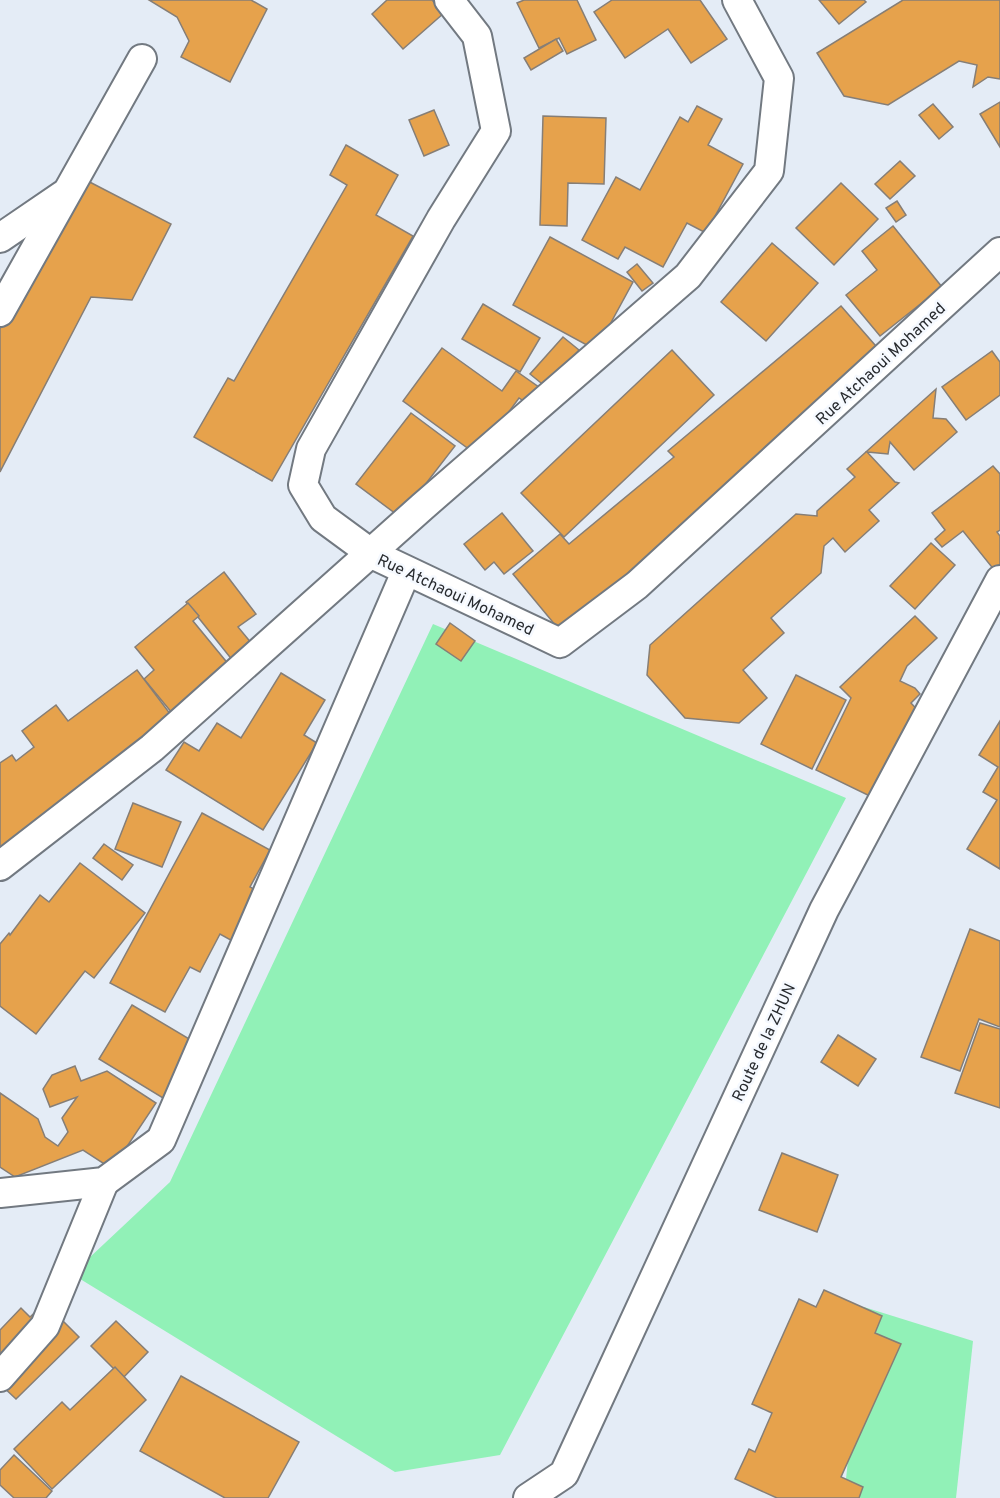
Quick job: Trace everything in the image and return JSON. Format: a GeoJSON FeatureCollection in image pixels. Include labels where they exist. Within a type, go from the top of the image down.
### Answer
{"type":"FeatureCollection","features":[{"type":"Feature","properties":{"kind":"street","name":"Rue Atchaoui Mohamed"},"geometry":{"type":"LineString","coordinates":[[449,0],[477,36],[496,131],[441,219],[311,449],[303,485],[323,518],[372,554],[560,643],[637,585],[1000,252]]}},
{"type":"Feature","properties":{"kind":"street"},"geometry":{"type":"LineString","coordinates":[[0,866],[152,748],[688,276],[769,171],[779,78],[736,0]]}},
{"type":"Feature","properties":{"kind":"street"},"geometry":{"type":"LineString","coordinates":[[0,312],[142,59]]}},
{"type":"Feature","properties":{"kind":"street"},"geometry":{"type":"LineString","coordinates":[[0,238],[68,192]]}},
{"type":"Feature","properties":{"kind":"street"},"geometry":{"type":"LineString","coordinates":[[0,1192],[104,1182],[161,1140],[406,572]]}},
{"type":"Feature","properties":{"kind":"street","name":"Route de la ZHUN"},"geometry":{"type":"LineString","coordinates":[[528,1498],[564,1474],[824,910],[1000,580]]}},
{"type":"Feature","properties":{"kind":"street"},"geometry":{"type":"LineString","coordinates":[[0,1377],[45,1326],[104,1182]]}},
{"type":"Feature","properties":{"kind":"green space"},"geometry":{"type":"Polygon","coordinates":[[[433,624],[846,798],[500,1455],[395,1472],[72,1274],[170,1182],[433,624]]]}},
{"type":"Feature","properties":{"kind":"green space"},"geometry":{"type":"Polygon","coordinates":[[[864,1307],[973,1341],[956,1498],[844,1498],[864,1307]]]}},
{"type":"Feature","properties":{"kind":"building"},"geometry":{"type":"Polygon","coordinates":[[[149,0],[251,0],[267,9],[230,82],[181,57],[189,41],[177,17],[149,0]]]}},
{"type":"Feature","properties":{"kind":"building"},"geometry":{"type":"Polygon","coordinates":[[[387,0],[432,0],[444,13],[403,49],[372,14],[387,0]]]}},
{"type":"Feature","properties":{"kind":"building"},"geometry":{"type":"Polygon","coordinates":[[[524,0],[577,0],[596,40],[567,54],[559,38],[539,48],[517,3],[524,0]]]}},
{"type":"Feature","properties":{"kind":"building"},"geometry":{"type":"Polygon","coordinates":[[[612,0],[700,0],[727,39],[691,63],[668,29],[625,58],[594,12],[612,0]]]}},
{"type":"Feature","properties":{"kind":"building"},"geometry":{"type":"Polygon","coordinates":[[[819,0],[864,0],[866,2],[839,24],[819,0]]]}},
{"type":"Feature","properties":{"kind":"building"},"geometry":{"type":"Polygon","coordinates":[[[903,0],[1000,0],[1000,79],[988,77],[973,87],[977,65],[959,61],[888,105],[844,96],[817,53],[903,0]]]}},
{"type":"Feature","properties":{"kind":"building"},"geometry":{"type":"Polygon","coordinates":[[[556,39],[563,51],[531,70],[524,58],[556,39]]]}},
{"type":"Feature","properties":{"kind":"building"},"geometry":{"type":"Polygon","coordinates":[[[1000,102],[1000,147],[980,114],[1000,102]]]}},
{"type":"Feature","properties":{"kind":"building"},"geometry":{"type":"Polygon","coordinates":[[[933,104],[953,127],[939,139],[919,115],[933,104]]]}},
{"type":"Feature","properties":{"kind":"building"},"geometry":{"type":"Polygon","coordinates":[[[697,106],[722,119],[708,145],[743,164],[706,233],[687,223],[663,267],[625,247],[618,259],[582,240],[616,177],[640,190],[680,117],[688,122],[697,106]]]}},
{"type":"Feature","properties":{"kind":"building"},"geometry":{"type":"Polygon","coordinates":[[[434,110],[449,145],[424,156],[409,120],[434,110]]]}},
{"type":"Feature","properties":{"kind":"building"},"geometry":{"type":"Polygon","coordinates":[[[543,116],[606,118],[604,184],[568,183],[567,226],[540,225],[543,116]]]}},
{"type":"Feature","properties":{"kind":"building"},"geometry":{"type":"Polygon","coordinates":[[[346,145],[398,175],[376,215],[413,236],[272,481],[194,437],[228,378],[234,381],[347,185],[330,175],[346,145]]]}},
{"type":"Feature","properties":{"kind":"building"},"geometry":{"type":"Polygon","coordinates":[[[900,161],[915,176],[890,199],[875,184],[900,161]]]}},
{"type":"Feature","properties":{"kind":"building"},"geometry":{"type":"Polygon","coordinates":[[[80,177],[171,224],[132,300],[91,297],[0,472],[0,329],[80,177]]]}},
{"type":"Feature","properties":{"kind":"building"},"geometry":{"type":"Polygon","coordinates":[[[841,183],[878,219],[834,265],[796,228],[841,183]]]}},
{"type":"Feature","properties":{"kind":"building"},"geometry":{"type":"Polygon","coordinates":[[[897,201],[906,215],[896,222],[886,208],[897,201]]]}},
{"type":"Feature","properties":{"kind":"building"},"geometry":{"type":"Polygon","coordinates":[[[893,226],[942,287],[880,336],[846,295],[877,270],[862,251],[893,226]]]}},
{"type":"Feature","properties":{"kind":"building"},"geometry":{"type":"Polygon","coordinates":[[[550,237],[633,282],[596,350],[513,305],[550,237]]]}},
{"type":"Feature","properties":{"kind":"building"},"geometry":{"type":"Polygon","coordinates":[[[772,243],[818,283],[766,341],[721,302],[772,243]]]}},
{"type":"Feature","properties":{"kind":"building"},"geometry":{"type":"Polygon","coordinates":[[[637,264],[653,283],[642,291],[627,272],[637,264]]]}},
{"type":"Feature","properties":{"kind":"building"},"geometry":{"type":"Polygon","coordinates":[[[483,304],[540,338],[520,372],[462,339],[483,304]]]}},
{"type":"Feature","properties":{"kind":"building"},"geometry":{"type":"Polygon","coordinates":[[[841,306],[882,353],[784,444],[561,632],[513,574],[560,534],[569,544],[674,457],[668,451],[841,306]]]}},
{"type":"Feature","properties":{"kind":"building"},"geometry":{"type":"Polygon","coordinates":[[[563,337],[579,350],[546,387],[530,374],[563,337]]]}},
{"type":"Feature","properties":{"kind":"building"},"geometry":{"type":"Polygon","coordinates":[[[442,348],[502,391],[516,371],[543,390],[531,406],[519,398],[477,455],[403,401],[442,348]]]}},
{"type":"Feature","properties":{"kind":"building"},"geometry":{"type":"Polygon","coordinates":[[[672,350],[714,395],[564,537],[521,493],[672,350]]]}},
{"type":"Feature","properties":{"kind":"building"},"geometry":{"type":"Polygon","coordinates":[[[992,351],[1000,362],[1000,395],[966,420],[942,387],[992,351]]]}},
{"type":"Feature","properties":{"kind":"building"},"geometry":{"type":"Polygon","coordinates":[[[936,389],[933,418],[946,419],[957,432],[914,470],[890,442],[888,454],[867,452],[895,482],[899,483],[869,510],[879,521],[845,552],[833,538],[824,546],[821,573],[771,618],[784,633],[743,670],[767,698],[739,723],[685,718],[647,675],[650,645],[796,514],[817,516],[817,511],[855,477],[847,469],[936,389]]]}},
{"type":"Feature","properties":{"kind":"building"},"geometry":{"type":"Polygon","coordinates":[[[411,413],[455,446],[400,517],[356,484],[411,413]]]}},
{"type":"Feature","properties":{"kind":"building"},"geometry":{"type":"Polygon","coordinates":[[[993,466],[1000,474],[1000,530],[997,532],[1000,536],[1000,567],[995,571],[963,531],[942,547],[935,539],[945,530],[932,513],[993,466]]]}},
{"type":"Feature","properties":{"kind":"building"},"geometry":{"type":"Polygon","coordinates":[[[502,513],[533,551],[504,574],[494,562],[485,570],[464,544],[502,513]]]}},
{"type":"Feature","properties":{"kind":"building"},"geometry":{"type":"Polygon","coordinates":[[[931,543],[955,565],[915,609],[890,586],[931,543]]]}},
{"type":"Feature","properties":{"kind":"building"},"geometry":{"type":"Polygon","coordinates":[[[224,572],[256,614],[238,627],[257,650],[237,666],[186,602],[224,572]]]}},
{"type":"Feature","properties":{"kind":"building"},"geometry":{"type":"Polygon","coordinates":[[[188,603],[199,616],[193,621],[234,671],[177,719],[144,679],[154,670],[135,647],[188,603]]]}},
{"type":"Feature","properties":{"kind":"building"},"geometry":{"type":"Polygon","coordinates":[[[915,616],[937,638],[907,666],[900,681],[915,688],[920,694],[911,703],[925,718],[876,799],[816,770],[851,698],[840,687],[915,616]]]}},
{"type":"Feature","properties":{"kind":"building"},"geometry":{"type":"Polygon","coordinates":[[[450,623],[475,641],[461,661],[436,644],[450,623]]]}},
{"type":"Feature","properties":{"kind":"building"},"geometry":{"type":"Polygon","coordinates":[[[137,670],[177,723],[0,852],[0,763],[12,755],[16,761],[34,747],[22,731],[56,705],[68,721],[137,670]]]}},
{"type":"Feature","properties":{"kind":"building"},"geometry":{"type":"Polygon","coordinates":[[[281,673],[325,700],[304,735],[317,743],[263,830],[166,770],[184,742],[199,751],[217,723],[241,738],[281,673]]]}},
{"type":"Feature","properties":{"kind":"building"},"geometry":{"type":"Polygon","coordinates":[[[796,675],[846,700],[812,769],[761,744],[796,675]]]}},
{"type":"Feature","properties":{"kind":"building"},"geometry":{"type":"Polygon","coordinates":[[[1000,721],[1000,869],[967,849],[997,800],[983,792],[998,767],[979,755],[1000,721]]]}},
{"type":"Feature","properties":{"kind":"building"},"geometry":{"type":"Polygon","coordinates":[[[133,803],[181,822],[162,867],[115,849],[133,803]]]}},
{"type":"Feature","properties":{"kind":"building"},"geometry":{"type":"Polygon","coordinates":[[[202,813],[270,850],[250,887],[263,894],[236,943],[220,934],[200,972],[190,967],[165,1012],[110,983],[202,813]]]}},
{"type":"Feature","properties":{"kind":"building"},"geometry":{"type":"Polygon","coordinates":[[[104,844],[133,865],[122,880],[93,858],[104,844]]]}},
{"type":"Feature","properties":{"kind":"building"},"geometry":{"type":"Polygon","coordinates":[[[80,863],[145,913],[94,978],[85,971],[36,1034],[0,1006],[0,944],[9,933],[10,935],[40,895],[49,902],[80,863]]]}},
{"type":"Feature","properties":{"kind":"building"},"geometry":{"type":"Polygon","coordinates":[[[970,929],[1000,941],[1000,1027],[979,1019],[960,1071],[921,1057],[970,929]]]}},
{"type":"Feature","properties":{"kind":"building"},"geometry":{"type":"Polygon","coordinates":[[[132,1005],[196,1043],[163,1098],[99,1059],[132,1005]]]}},
{"type":"Feature","properties":{"kind":"building"},"geometry":{"type":"Polygon","coordinates":[[[980,1023],[1000,1029],[1000,1108],[955,1093],[980,1023]]]}},
{"type":"Feature","properties":{"kind":"building"},"geometry":{"type":"Polygon","coordinates":[[[838,1035],[876,1059],[858,1086],[821,1062],[838,1035]]]}},
{"type":"Feature","properties":{"kind":"building"},"geometry":{"type":"Polygon","coordinates":[[[75,1066],[81,1081],[107,1071],[156,1103],[112,1169],[83,1150],[15,1177],[0,1167],[0,1093],[38,1119],[45,1137],[58,1146],[68,1132],[62,1118],[77,1097],[50,1107],[43,1089],[52,1075],[75,1066]]]}},
{"type":"Feature","properties":{"kind":"building"},"geometry":{"type":"Polygon","coordinates":[[[782,1153],[838,1175],[817,1232],[759,1210],[782,1153]]]}},
{"type":"Feature","properties":{"kind":"building"},"geometry":{"type":"Polygon","coordinates":[[[824,1290],[882,1316],[875,1333],[901,1344],[841,1477],[863,1487],[859,1498],[777,1498],[735,1479],[749,1449],[755,1452],[772,1413],[752,1404],[799,1299],[816,1307],[824,1290]]]}},
{"type":"Feature","properties":{"kind":"building"},"geometry":{"type":"Polygon","coordinates":[[[45,1303],[79,1337],[16,1399],[0,1384],[0,1330],[21,1308],[30,1317],[45,1303]]]}},
{"type":"Feature","properties":{"kind":"building"},"geometry":{"type":"Polygon","coordinates":[[[116,1321],[148,1352],[123,1378],[91,1346],[116,1321]]]}},
{"type":"Feature","properties":{"kind":"building"},"geometry":{"type":"Polygon","coordinates":[[[115,1367],[146,1400],[52,1489],[14,1449],[62,1402],[70,1410],[115,1367]]]}},
{"type":"Feature","properties":{"kind":"building"},"geometry":{"type":"Polygon","coordinates":[[[181,1376],[299,1442],[268,1498],[225,1498],[140,1451],[181,1376]]]}},
{"type":"Feature","properties":{"kind":"building"},"geometry":{"type":"Polygon","coordinates":[[[14,1455],[52,1491],[46,1498],[14,1498],[0,1485],[0,1470],[14,1455]]]}}]}
